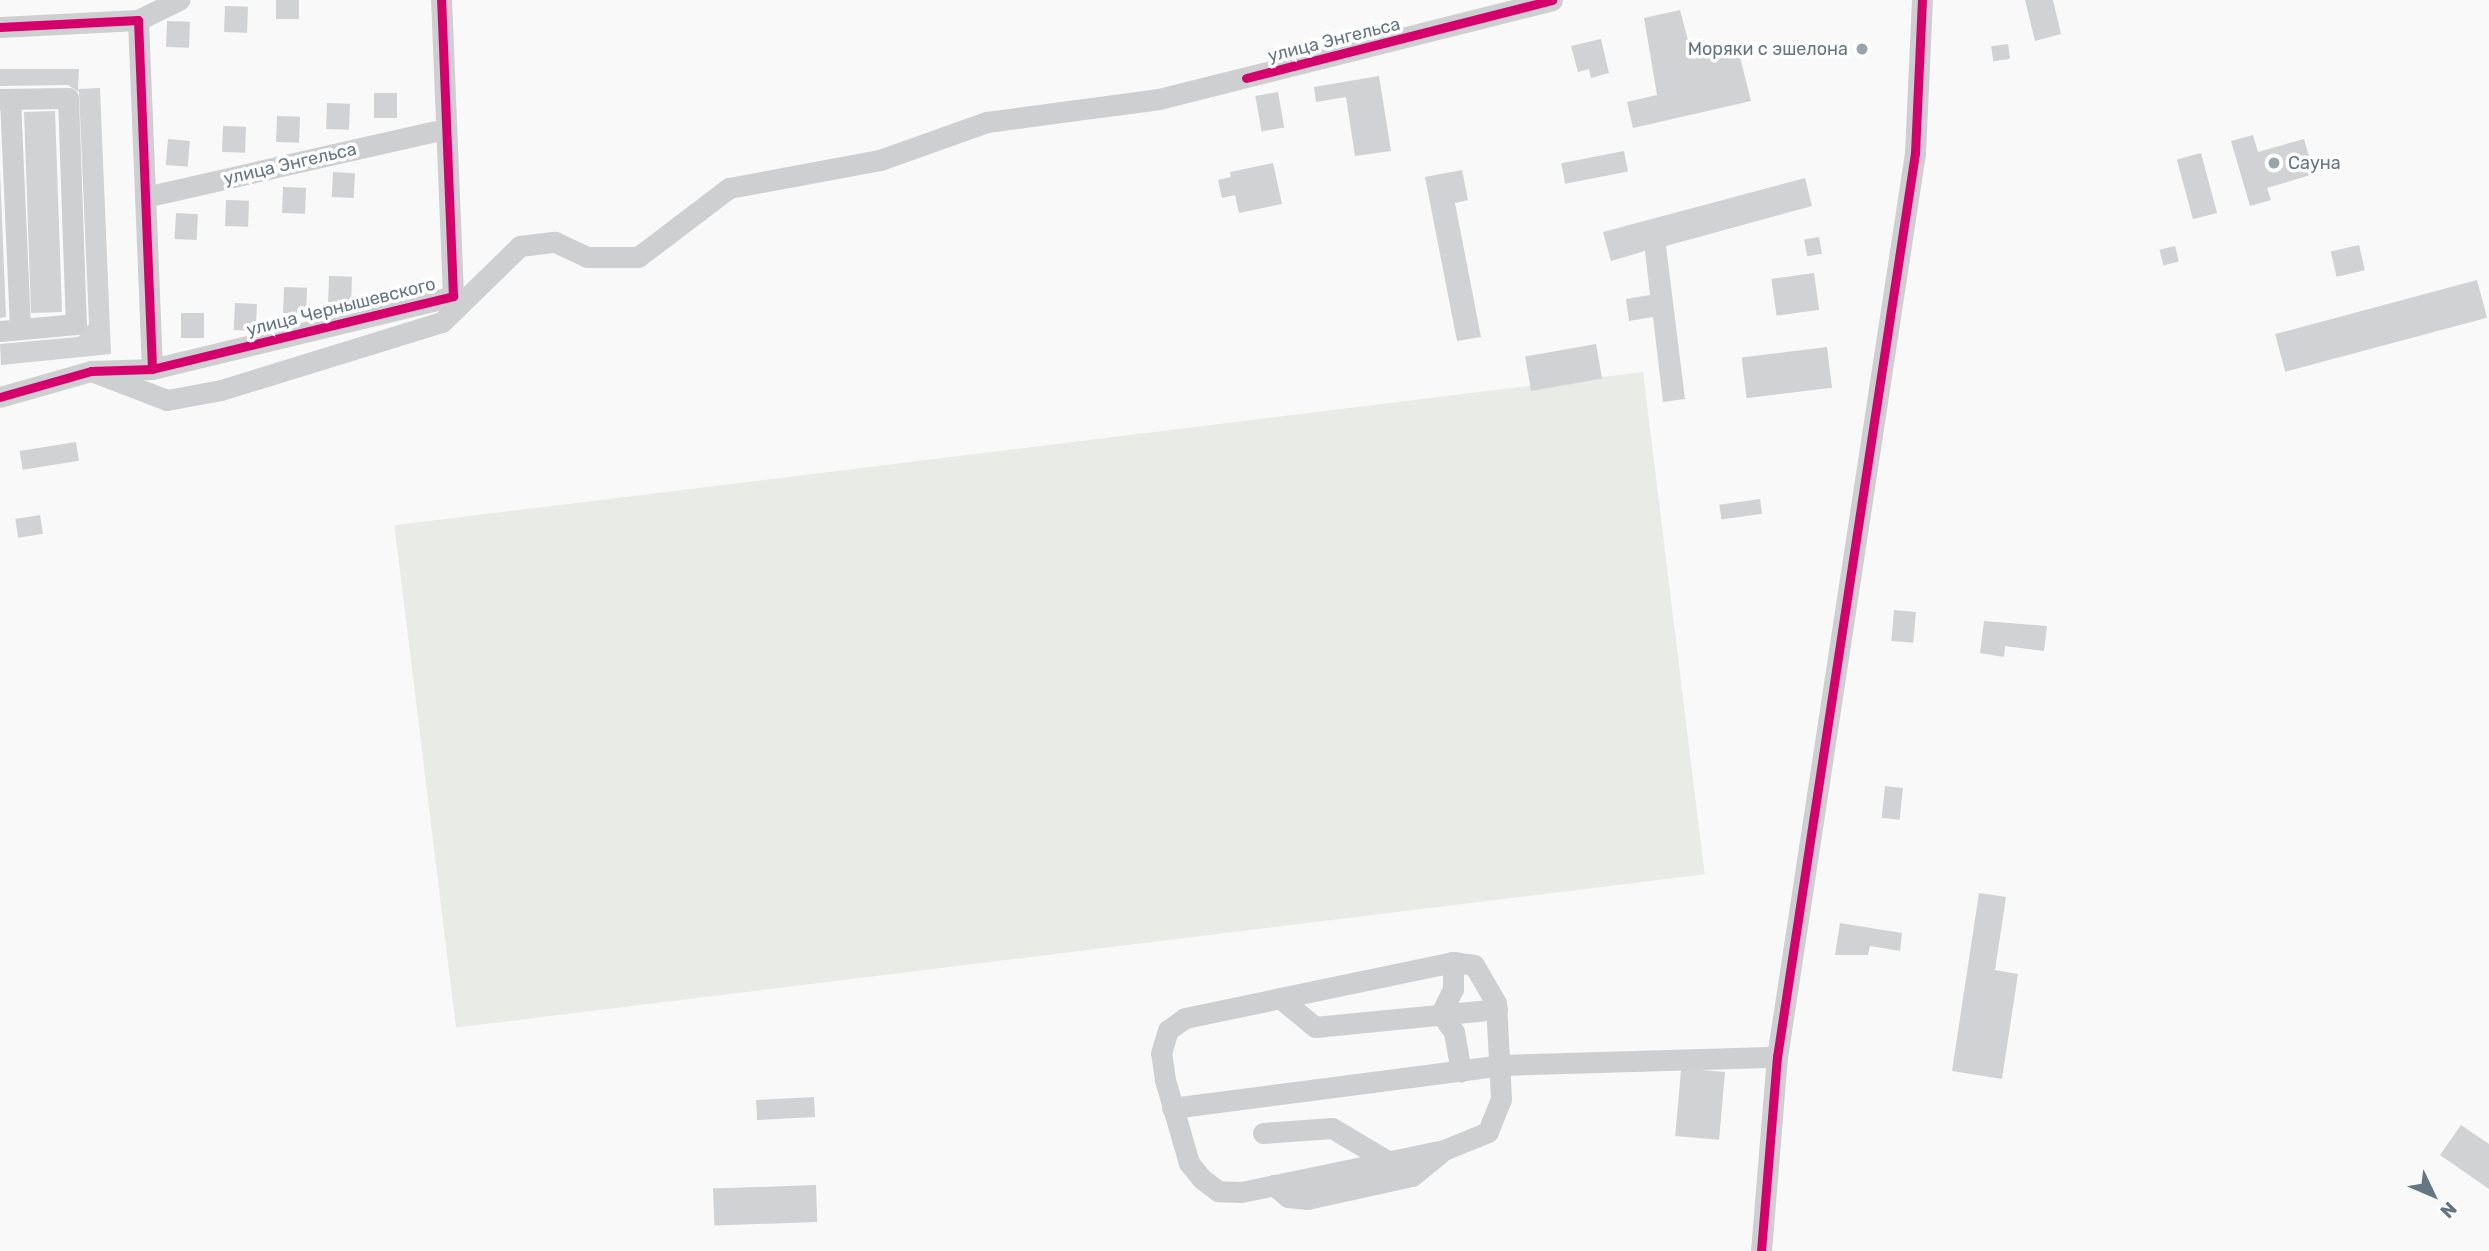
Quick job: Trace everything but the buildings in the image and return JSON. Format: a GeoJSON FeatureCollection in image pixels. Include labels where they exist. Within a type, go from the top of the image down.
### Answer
{"type":"FeatureCollection","features":[{"type":"Feature","properties":{"kind":"street"},"geometry":{"type":"LineString","coordinates":[[0,27],[138,20],[178,0]]}},
{"type":"Feature","properties":{"kind":"street","name":"улица Чернышевского"},"geometry":{"type":"LineString","coordinates":[[91,371],[152,369],[453,296],[441,0]]}},
{"type":"Feature","properties":{"kind":"street","name":"улица Энгельса"},"geometry":{"type":"LineString","coordinates":[[91,371],[167,400],[221,390],[442,322],[520,246],[555,242],[587,257],[638,257],[729,188],[880,160],[987,122],[1159,99],[1552,0]]}},
{"type":"Feature","properties":{"kind":"street"},"geometry":{"type":"LineString","coordinates":[[1760,1251],[1777,1057],[1915,153],[1922,0]]}},
{"type":"Feature","properties":{"kind":"street"},"geometry":{"type":"LineString","coordinates":[[138,20],[152,369]]}},
{"type":"Feature","properties":{"kind":"street"},"geometry":{"type":"LineString","coordinates":[[68,98],[76,324],[10,330],[5,99],[68,98]]}},
{"type":"Feature","properties":{"kind":"street","name":"улица Энгельса"},"geometry":{"type":"LineString","coordinates":[[145,197],[435,131]]}},
{"type":"Feature","properties":{"kind":"street"},"geometry":{"type":"LineString","coordinates":[[0,397],[91,371]]}},
{"type":"Feature","properties":{"kind":"street"},"geometry":{"type":"LineString","coordinates":[[1441,1014],[1453,989],[1453,962]]}},
{"type":"Feature","properties":{"kind":"street"},"geometry":{"type":"LineString","coordinates":[[1453,962],[1474,965],[1488,981],[1497,1009],[1501,1066],[1499,1115],[1488,1132],[1444,1150],[1274,1185],[1219,1191],[1202,1179],[1189,1163],[1172,1108],[1161,1054],[1168,1030],[1185,1018],[1453,962]]}},
{"type":"Feature","properties":{"kind":"street"},"geometry":{"type":"LineString","coordinates":[[1280,998],[1315,1027],[1497,1009]]}},
{"type":"Feature","properties":{"kind":"street"},"geometry":{"type":"LineString","coordinates":[[1441,1014],[1454,1032],[1461,1071]]}},
{"type":"Feature","properties":{"kind":"street"},"geometry":{"type":"LineString","coordinates":[[1172,1108],[1501,1066],[1777,1057]]}},
{"type":"Feature","properties":{"kind":"street"},"geometry":{"type":"LineString","coordinates":[[1263,1133],[1332,1128],[1389,1162]]}},
{"type":"Feature","properties":{"kind":"street"},"geometry":{"type":"LineString","coordinates":[[1274,1185],[1287,1197],[1307,1199],[1412,1176],[1444,1150]]}},
{"type":"Feature","properties":{"kind":"shaded area"},"geometry":{"type":"Polygon","coordinates":[[[1643,372],[1705,874],[456,1028],[394,525],[1643,372]]]}},
{"type":"Feature","properties":{"kind":"cycle path"},"geometry":{"type":"LineString","coordinates":[[152,369],[453,296],[441,0]]}},
{"type":"Feature","properties":{"kind":"cycle path"},"geometry":{"type":"LineString","coordinates":[[1246,78],[1552,0]]}},
{"type":"Feature","properties":{"kind":"cycle path"},"geometry":{"type":"LineString","coordinates":[[1761,1251],[1777,1057],[1915,153],[1922,0]]}},
{"type":"Feature","properties":{"kind":"cycle path"},"geometry":{"type":"LineString","coordinates":[[0,27],[138,20],[152,369],[91,371],[0,397]]}},
{"type":"Feature","properties":{"kind":"place","name":"Моряки с эшелона"},"geometry":{"type":"Point","coordinates":[1862,49]}},
{"type":"Feature","properties":{"kind":"place","name":"Сауна"},"geometry":{"type":"Point","coordinates":[2274,163]}}]}
